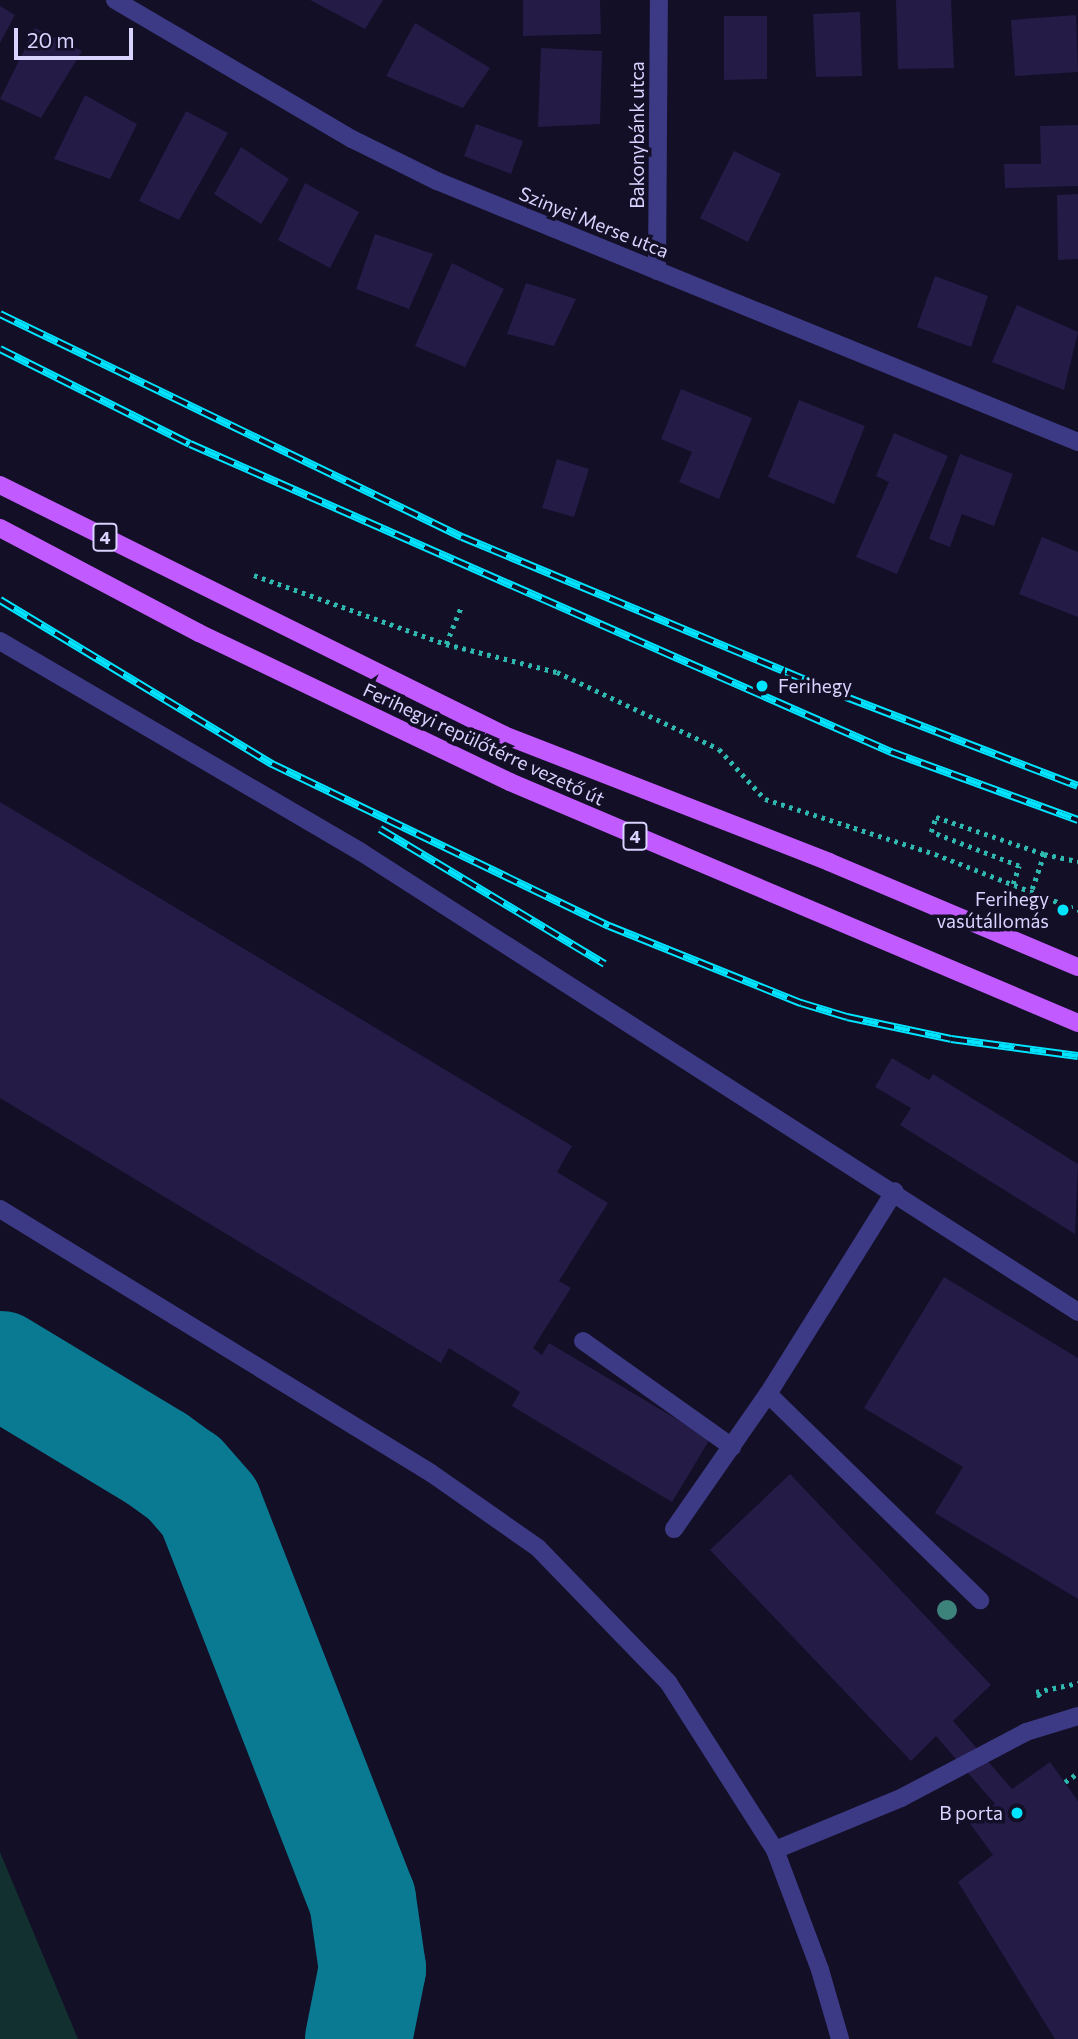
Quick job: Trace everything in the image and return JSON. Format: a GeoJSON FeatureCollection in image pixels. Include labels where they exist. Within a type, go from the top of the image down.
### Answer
{"type":"FeatureCollection","features":[{"type":"Feature","properties":{"kind":"main road","name":"Ferihegyi repülőtérre vezető út"},"geometry":{"type":"LineString","coordinates":[[0,485],[504,735],[829,862],[1078,967]]}},
{"type":"Feature","properties":{"kind":"main road","name":"Ferihegyi repülőtérre vezető út"},"geometry":{"type":"LineString","coordinates":[[0,528],[199,633],[510,782],[1078,1023]]}},
{"type":"Feature","properties":{"kind":"street","name":"Szinyei Merse utca"},"geometry":{"type":"LineString","coordinates":[[115,0],[352,139],[438,181],[1078,442]]}},
{"type":"Feature","properties":{"kind":"street","name":"Bakonybánk utca"},"geometry":{"type":"LineString","coordinates":[[657,271],[659,0]]}},
{"type":"Feature","properties":{"kind":"street"},"geometry":{"type":"LineString","coordinates":[[0,641],[361,852],[895,1191],[1078,1312]]}},
{"type":"Feature","properties":{"kind":"street"},"geometry":{"type":"LineString","coordinates":[[674,1530],[768,1394],[895,1191]]}},
{"type":"Feature","properties":{"kind":"street"},"geometry":{"type":"LineString","coordinates":[[0,1209],[431,1473],[538,1548],[668,1682],[775,1850],[820,1970],[840,2039]]}},
{"type":"Feature","properties":{"kind":"street"},"geometry":{"type":"LineString","coordinates":[[583,1340],[732,1447]]}},
{"type":"Feature","properties":{"kind":"street"},"geometry":{"type":"LineString","coordinates":[[768,1394],[980,1600]]}},
{"type":"Feature","properties":{"kind":"street"},"geometry":{"type":"LineString","coordinates":[[775,1850],[901,1798],[1026,1732],[1078,1716]]}},
{"type":"Feature","properties":{"kind":"path"},"geometry":{"type":"LineString","coordinates":[[241,570],[446,644],[557,672],[719,749],[765,799],[1032,889],[1078,909]]}},
{"type":"Feature","properties":{"kind":"path"},"geometry":{"type":"LineString","coordinates":[[446,644],[460,609]]}},
{"type":"Feature","properties":{"kind":"path"},"geometry":{"type":"LineString","coordinates":[[1013,884],[1019,866],[931,832],[936,817],[1044,854],[1078,861]]}},
{"type":"Feature","properties":{"kind":"path"},"geometry":{"type":"LineString","coordinates":[[1032,889],[1044,854]]}},
{"type":"Feature","properties":{"kind":"path"},"geometry":{"type":"LineString","coordinates":[[1065,1782],[1078,1773]]}},
{"type":"Feature","properties":{"kind":"green space"},"geometry":{"type":"Polygon","coordinates":[[[0,1852],[78,2039],[0,2039],[0,1852]]]}},
{"type":"Feature","properties":{"kind":"building"},"geometry":{"type":"Polygon","coordinates":[[[310,0],[383,0],[365,29],[310,0]]]}},
{"type":"Feature","properties":{"kind":"building"},"geometry":{"type":"Polygon","coordinates":[[[523,0],[600,0],[601,34],[523,36],[523,0]]]}},
{"type":"Feature","properties":{"kind":"building"},"geometry":{"type":"Polygon","coordinates":[[[896,0],[951,0],[954,68],[898,69],[896,0]]]}},
{"type":"Feature","properties":{"kind":"building"},"geometry":{"type":"Polygon","coordinates":[[[0,6],[15,15],[0,43],[0,6]]]}},
{"type":"Feature","properties":{"kind":"building"},"geometry":{"type":"Polygon","coordinates":[[[860,12],[862,76],[816,77],[813,14],[860,12]]]}},
{"type":"Feature","properties":{"kind":"building"},"geometry":{"type":"Polygon","coordinates":[[[1076,15],[1078,72],[1015,76],[1011,20],[1076,15]]]}},
{"type":"Feature","properties":{"kind":"building"},"geometry":{"type":"Polygon","coordinates":[[[724,16],[767,16],[767,79],[724,80],[724,16]]]}},
{"type":"Feature","properties":{"kind":"building"},"geometry":{"type":"Polygon","coordinates":[[[415,23],[490,68],[463,108],[386,76],[415,23]]]}},
{"type":"Feature","properties":{"kind":"building"},"geometry":{"type":"Polygon","coordinates":[[[35,28],[82,51],[41,118],[0,99],[35,28]]]}},
{"type":"Feature","properties":{"kind":"building"},"geometry":{"type":"Polygon","coordinates":[[[541,48],[602,51],[600,124],[538,127],[541,48]]]}},
{"type":"Feature","properties":{"kind":"building"},"geometry":{"type":"Polygon","coordinates":[[[85,95],[137,124],[110,179],[54,159],[85,95]]]}},
{"type":"Feature","properties":{"kind":"building"},"geometry":{"type":"Polygon","coordinates":[[[186,111],[228,133],[179,220],[139,201],[186,111]]]}},
{"type":"Feature","properties":{"kind":"building"},"geometry":{"type":"Polygon","coordinates":[[[476,124],[523,141],[511,174],[464,156],[476,124]]]}},
{"type":"Feature","properties":{"kind":"building"},"geometry":{"type":"Polygon","coordinates":[[[1078,125],[1078,186],[1005,188],[1004,164],[1041,164],[1040,126],[1078,125]]]}},
{"type":"Feature","properties":{"kind":"building"},"geometry":{"type":"Polygon","coordinates":[[[241,147],[289,179],[261,224],[214,194],[241,147]]]}},
{"type":"Feature","properties":{"kind":"building"},"geometry":{"type":"Polygon","coordinates":[[[734,151],[781,174],[748,242],[700,218],[734,151]]]}},
{"type":"Feature","properties":{"kind":"building"},"geometry":{"type":"Polygon","coordinates":[[[305,183],[359,212],[330,268],[278,240],[305,183]]]}},
{"type":"Feature","properties":{"kind":"building"},"geometry":{"type":"Polygon","coordinates":[[[1078,194],[1078,259],[1058,260],[1057,195],[1078,194]]]}},
{"type":"Feature","properties":{"kind":"building"},"geometry":{"type":"Polygon","coordinates":[[[375,234],[433,254],[409,309],[356,289],[375,234]]]}},
{"type":"Feature","properties":{"kind":"building"},"geometry":{"type":"Polygon","coordinates":[[[452,263],[504,289],[465,367],[415,346],[452,263]]]}},
{"type":"Feature","properties":{"kind":"building"},"geometry":{"type":"Polygon","coordinates":[[[935,276],[988,296],[971,347],[917,327],[935,276]]]}},
{"type":"Feature","properties":{"kind":"building"},"geometry":{"type":"Polygon","coordinates":[[[526,283],[576,299],[554,346],[507,334],[526,283]]]}},
{"type":"Feature","properties":{"kind":"building"},"geometry":{"type":"Polygon","coordinates":[[[1017,305],[1078,332],[1064,390],[992,362],[1017,305]]]}},
{"type":"Feature","properties":{"kind":"building"},"geometry":{"type":"Polygon","coordinates":[[[681,389],[752,418],[719,499],[679,482],[692,452],[661,439],[681,389]]]}},
{"type":"Feature","properties":{"kind":"building"},"geometry":{"type":"Polygon","coordinates":[[[799,400],[865,426],[834,504],[768,477],[799,400]]]}},
{"type":"Feature","properties":{"kind":"building"},"geometry":{"type":"Polygon","coordinates":[[[894,433],[948,456],[897,574],[856,557],[889,482],[876,476],[894,433]]]}},
{"type":"Feature","properties":{"kind":"building"},"geometry":{"type":"Polygon","coordinates":[[[960,454],[1013,474],[994,526],[962,514],[950,547],[929,539],[960,454]]]}},
{"type":"Feature","properties":{"kind":"building"},"geometry":{"type":"Polygon","coordinates":[[[557,459],[589,469],[574,517],[542,508],[557,459]]]}},
{"type":"Feature","properties":{"kind":"building"},"geometry":{"type":"Polygon","coordinates":[[[1042,537],[1078,552],[1078,617],[1019,594],[1042,537]]]}},
{"type":"Feature","properties":{"kind":"building"},"geometry":{"type":"Polygon","coordinates":[[[0,802],[572,1146],[557,1172],[608,1203],[559,1281],[571,1288],[533,1348],[542,1355],[549,1343],[710,1439],[672,1502],[512,1406],[520,1392],[449,1348],[441,1363],[0,1098],[0,802]]]}},
{"type":"Feature","properties":{"kind":"building"},"geometry":{"type":"Polygon","coordinates":[[[892,1058],[929,1080],[933,1074],[1078,1164],[1075,1234],[900,1125],[911,1108],[875,1087],[892,1058]]]}},
{"type":"Feature","properties":{"kind":"building"},"geometry":{"type":"Polygon","coordinates":[[[944,1277],[1078,1358],[1078,1599],[935,1513],[963,1467],[864,1408],[944,1277]]]}},
{"type":"Feature","properties":{"kind":"building"},"geometry":{"type":"Polygon","coordinates":[[[790,1474],[991,1685],[953,1721],[1012,1789],[1050,1762],[1078,1801],[1078,2039],[1055,2039],[958,1882],[993,1855],[968,1821],[995,1804],[936,1736],[911,1761],[710,1550],[790,1474]]]}},
{"type":"Feature","properties":{"kind":"taxiway"},"geometry":{"type":"LineString","coordinates":[[0,1364],[156,1458],[184,1478],[209,1507],[362,1899],[372,1968],[358,2039]]}},
{"type":"Feature","properties":{"kind":"railway"},"geometry":{"type":"LineString","coordinates":[[0,314],[462,537],[846,697],[1078,786]]}},
{"type":"Feature","properties":{"kind":"railway"},"geometry":{"type":"LineString","coordinates":[[0,349],[190,444],[891,752],[1078,820]]}},
{"type":"Feature","properties":{"kind":"railway"},"geometry":{"type":"LineString","coordinates":[[0,600],[272,764],[609,926],[801,1003],[847,1017],[951,1039],[1078,1056]]}},
{"type":"Feature","properties":{"kind":"railway"},"geometry":{"type":"LineString","coordinates":[[380,829],[605,964]]}},
{"type":"Feature","properties":{"kind":"place","name":"Ferihegy"},"geometry":{"type":"Point","coordinates":[762,686]}},
{"type":"Feature","properties":{"kind":"place","name":"Ferihegy vasútállomás"},"geometry":{"type":"Point","coordinates":[1063,910]}},
{"type":"Feature","properties":{"kind":"place","name":"B porta"},"geometry":{"type":"Point","coordinates":[1017,1813]}}]}
